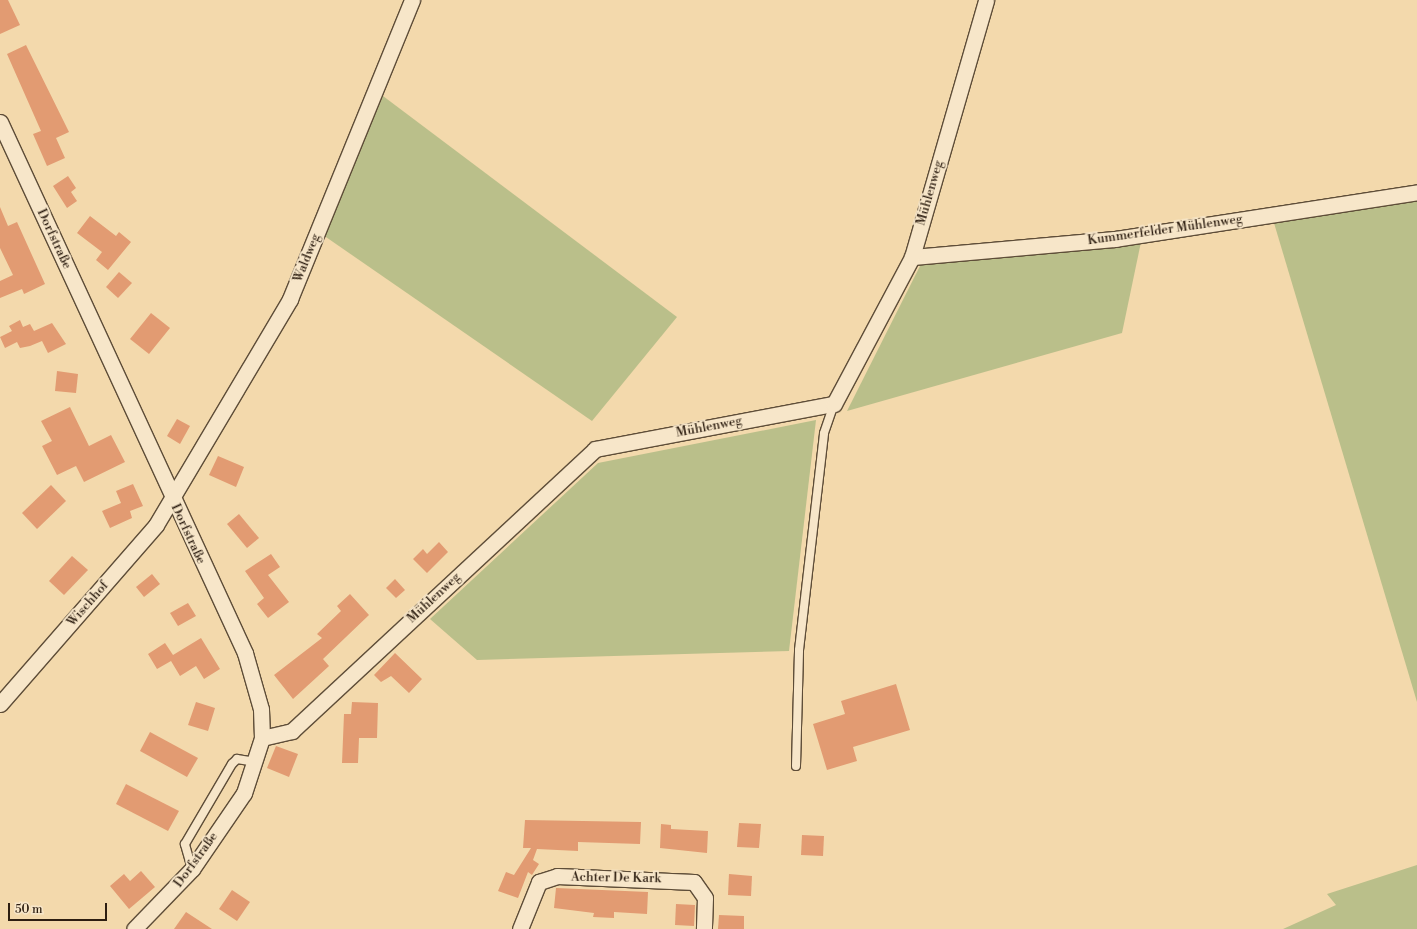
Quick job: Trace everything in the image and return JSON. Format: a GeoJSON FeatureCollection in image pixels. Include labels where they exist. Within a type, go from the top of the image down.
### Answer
{"type":"FeatureCollection","features":[{"type":"Feature","properties":{"kind":"street","name":"Waldweg"},"geometry":{"type":"LineString","coordinates":[[172,500],[290,299],[412,0]]}},
{"type":"Feature","properties":{"kind":"street","name":"Mühlenweg"},"geometry":{"type":"LineString","coordinates":[[262,738],[292,730],[595,449],[834,404],[912,257],[986,0]]}},
{"type":"Feature","properties":{"kind":"street","name":"Dorfstraße"},"geometry":{"type":"LineString","coordinates":[[0,122],[172,500],[245,653],[261,709],[262,738],[257,762],[244,793],[192,869],[134,929]]}},
{"type":"Feature","properties":{"kind":"street","name":"Kummerfelder Mühlenweg"},"geometry":{"type":"LineString","coordinates":[[912,257],[1115,239],[1417,192]]}},
{"type":"Feature","properties":{"kind":"street","name":"Wischhof"},"geometry":{"type":"LineString","coordinates":[[0,704],[172,500]]}},
{"type":"Feature","properties":{"kind":"street","name":"Achter De Kark"},"geometry":{"type":"LineString","coordinates":[[520,929],[539,882],[557,876],[694,882],[705,898],[704,929]]}},
{"type":"Feature","properties":{"kind":"lane"},"geometry":{"type":"LineString","coordinates":[[796,766],[799,650],[824,433],[834,404]]}},
{"type":"Feature","properties":{"kind":"lane"},"geometry":{"type":"LineString","coordinates":[[192,869],[185,844],[232,764],[237,759],[257,762]]}},
{"type":"Feature","properties":{"kind":"green space"},"geometry":{"type":"Polygon","coordinates":[[[383,96],[677,317],[592,421],[323,235],[383,96]]]}},
{"type":"Feature","properties":{"kind":"green space"},"geometry":{"type":"Polygon","coordinates":[[[1417,201],[1417,702],[1274,223],[1417,201]]]}},
{"type":"Feature","properties":{"kind":"green space"},"geometry":{"type":"Polygon","coordinates":[[[1141,242],[1122,333],[847,411],[921,264],[1141,242]]]}},
{"type":"Feature","properties":{"kind":"green space"},"geometry":{"type":"Polygon","coordinates":[[[816,420],[789,651],[477,660],[430,619],[598,463],[816,420]]]}},
{"type":"Feature","properties":{"kind":"green space"},"geometry":{"type":"Polygon","coordinates":[[[1417,865],[1417,929],[1283,929],[1336,905],[1327,894],[1417,865]]]}},
{"type":"Feature","properties":{"kind":"building"},"geometry":{"type":"Polygon","coordinates":[[[0,0],[8,0],[20,25],[0,34],[0,0]]]}},
{"type":"Feature","properties":{"kind":"building"},"geometry":{"type":"Polygon","coordinates":[[[26,45],[69,132],[56,138],[65,158],[47,166],[33,134],[41,131],[7,54],[26,45]]]}},
{"type":"Feature","properties":{"kind":"building"},"geometry":{"type":"Polygon","coordinates":[[[68,176],[76,188],[71,192],[77,201],[67,208],[53,186],[68,176]]]}},
{"type":"Feature","properties":{"kind":"building"},"geometry":{"type":"Polygon","coordinates":[[[0,207],[8,226],[17,222],[45,284],[24,294],[22,289],[0,298],[0,281],[13,275],[0,248],[0,207]]]}},
{"type":"Feature","properties":{"kind":"building"},"geometry":{"type":"Polygon","coordinates":[[[90,216],[116,236],[119,232],[131,242],[108,270],[96,260],[102,252],[77,233],[90,216]]]}},
{"type":"Feature","properties":{"kind":"building"},"geometry":{"type":"Polygon","coordinates":[[[119,272],[132,283],[118,298],[106,287],[119,272]]]}},
{"type":"Feature","properties":{"kind":"building"},"geometry":{"type":"Polygon","coordinates":[[[151,313],[170,328],[149,354],[130,339],[151,313]]]}},
{"type":"Feature","properties":{"kind":"building"},"geometry":{"type":"Polygon","coordinates":[[[20,320],[23,327],[30,324],[34,331],[52,323],[66,344],[48,353],[42,341],[20,348],[17,342],[5,348],[0,337],[12,331],[9,326],[20,320]]]}},
{"type":"Feature","properties":{"kind":"building"},"geometry":{"type":"Polygon","coordinates":[[[57,371],[78,374],[76,393],[55,391],[57,371]]]}},
{"type":"Feature","properties":{"kind":"building"},"geometry":{"type":"Polygon","coordinates":[[[70,407],[89,446],[111,435],[125,462],[84,482],[76,466],[57,475],[42,446],[52,441],[41,421],[70,407]]]}},
{"type":"Feature","properties":{"kind":"building"},"geometry":{"type":"Polygon","coordinates":[[[177,419],[190,426],[180,444],[167,436],[177,419]]]}},
{"type":"Feature","properties":{"kind":"building"},"geometry":{"type":"Polygon","coordinates":[[[218,456],[244,467],[236,487],[209,475],[218,456]]]}},
{"type":"Feature","properties":{"kind":"building"},"geometry":{"type":"Polygon","coordinates":[[[133,484],[143,506],[130,511],[132,518],[110,528],[102,511],[121,503],[116,491],[133,484]]]}},
{"type":"Feature","properties":{"kind":"building"},"geometry":{"type":"Polygon","coordinates":[[[51,485],[66,501],[37,529],[22,513],[51,485]]]}},
{"type":"Feature","properties":{"kind":"building"},"geometry":{"type":"Polygon","coordinates":[[[239,514],[259,538],[247,548],[227,524],[239,514]]]}},
{"type":"Feature","properties":{"kind":"building"},"geometry":{"type":"Polygon","coordinates":[[[439,542],[448,552],[427,573],[413,559],[423,549],[427,554],[439,542]]]}},
{"type":"Feature","properties":{"kind":"building"},"geometry":{"type":"Polygon","coordinates":[[[271,554],[280,567],[268,575],[289,602],[268,618],[257,604],[264,598],[245,571],[271,554]]]}},
{"type":"Feature","properties":{"kind":"building"},"geometry":{"type":"Polygon","coordinates":[[[72,556],[88,570],[64,595],[49,581],[72,556]]]}},
{"type":"Feature","properties":{"kind":"building"},"geometry":{"type":"Polygon","coordinates":[[[152,574],[160,584],[144,597],[136,587],[152,574]]]}},
{"type":"Feature","properties":{"kind":"building"},"geometry":{"type":"Polygon","coordinates":[[[395,579],[405,590],[396,598],[386,588],[395,579]]]}},
{"type":"Feature","properties":{"kind":"building"},"geometry":{"type":"Polygon","coordinates":[[[350,594],[369,615],[323,659],[329,666],[293,699],[274,675],[322,638],[317,634],[341,611],[337,606],[350,594]]]}},
{"type":"Feature","properties":{"kind":"building"},"geometry":{"type":"Polygon","coordinates":[[[188,603],[196,616],[178,626],[170,613],[188,603]]]}},
{"type":"Feature","properties":{"kind":"building"},"geometry":{"type":"Polygon","coordinates":[[[201,638],[220,669],[204,679],[196,666],[180,676],[171,661],[157,669],[148,654],[165,643],[173,655],[201,638]]]}},
{"type":"Feature","properties":{"kind":"building"},"geometry":{"type":"Polygon","coordinates":[[[395,653],[422,679],[409,693],[391,676],[381,682],[374,675],[395,653]]]}},
{"type":"Feature","properties":{"kind":"building"},"geometry":{"type":"Polygon","coordinates":[[[896,684],[910,730],[853,747],[857,761],[827,770],[813,724],[845,714],[841,701],[896,684]]]}},
{"type":"Feature","properties":{"kind":"building"},"geometry":{"type":"Polygon","coordinates":[[[196,702],[215,708],[208,731],[188,725],[196,702]]]}},
{"type":"Feature","properties":{"kind":"building"},"geometry":{"type":"Polygon","coordinates":[[[352,702],[378,703],[377,738],[359,738],[358,763],[342,763],[344,714],[351,714],[352,702]]]}},
{"type":"Feature","properties":{"kind":"building"},"geometry":{"type":"Polygon","coordinates":[[[150,732],[198,758],[187,777],[140,751],[150,732]]]}},
{"type":"Feature","properties":{"kind":"building"},"geometry":{"type":"Polygon","coordinates":[[[276,746],[298,754],[289,777],[267,768],[276,746]]]}},
{"type":"Feature","properties":{"kind":"building"},"geometry":{"type":"Polygon","coordinates":[[[126,784],[179,811],[168,831],[116,804],[126,784]]]}},
{"type":"Feature","properties":{"kind":"building"},"geometry":{"type":"Polygon","coordinates":[[[525,820],[641,822],[640,844],[578,842],[578,851],[537,849],[533,860],[539,864],[532,875],[528,872],[518,898],[498,891],[506,872],[514,875],[531,848],[523,848],[525,820]]]}},
{"type":"Feature","properties":{"kind":"building"},"geometry":{"type":"Polygon","coordinates":[[[739,823],[761,824],[759,848],[737,847],[739,823]]]}},
{"type":"Feature","properties":{"kind":"building"},"geometry":{"type":"Polygon","coordinates":[[[661,824],[671,825],[671,829],[708,831],[707,853],[660,848],[661,824]]]}},
{"type":"Feature","properties":{"kind":"building"},"geometry":{"type":"Polygon","coordinates":[[[802,835],[824,836],[823,856],[801,855],[802,835]]]}},
{"type":"Feature","properties":{"kind":"building"},"geometry":{"type":"Polygon","coordinates":[[[141,871],[155,887],[129,909],[110,886],[124,874],[130,881],[141,871]]]}},
{"type":"Feature","properties":{"kind":"building"},"geometry":{"type":"Polygon","coordinates":[[[729,874],[752,876],[751,896],[728,895],[729,874]]]}},
{"type":"Feature","properties":{"kind":"building"},"geometry":{"type":"Polygon","coordinates":[[[556,888],[648,892],[647,914],[614,912],[614,918],[593,917],[594,913],[554,908],[556,888]]]}},
{"type":"Feature","properties":{"kind":"building"},"geometry":{"type":"Polygon","coordinates":[[[232,890],[250,902],[237,921],[219,909],[232,890]]]}},
{"type":"Feature","properties":{"kind":"building"},"geometry":{"type":"Polygon","coordinates":[[[676,904],[695,905],[694,926],[675,925],[676,904]]]}},
{"type":"Feature","properties":{"kind":"building"},"geometry":{"type":"Polygon","coordinates":[[[186,912],[212,929],[174,929],[186,912]]]}},
{"type":"Feature","properties":{"kind":"building"},"geometry":{"type":"Polygon","coordinates":[[[719,915],[744,916],[744,929],[718,929],[719,915]]]}}]}
